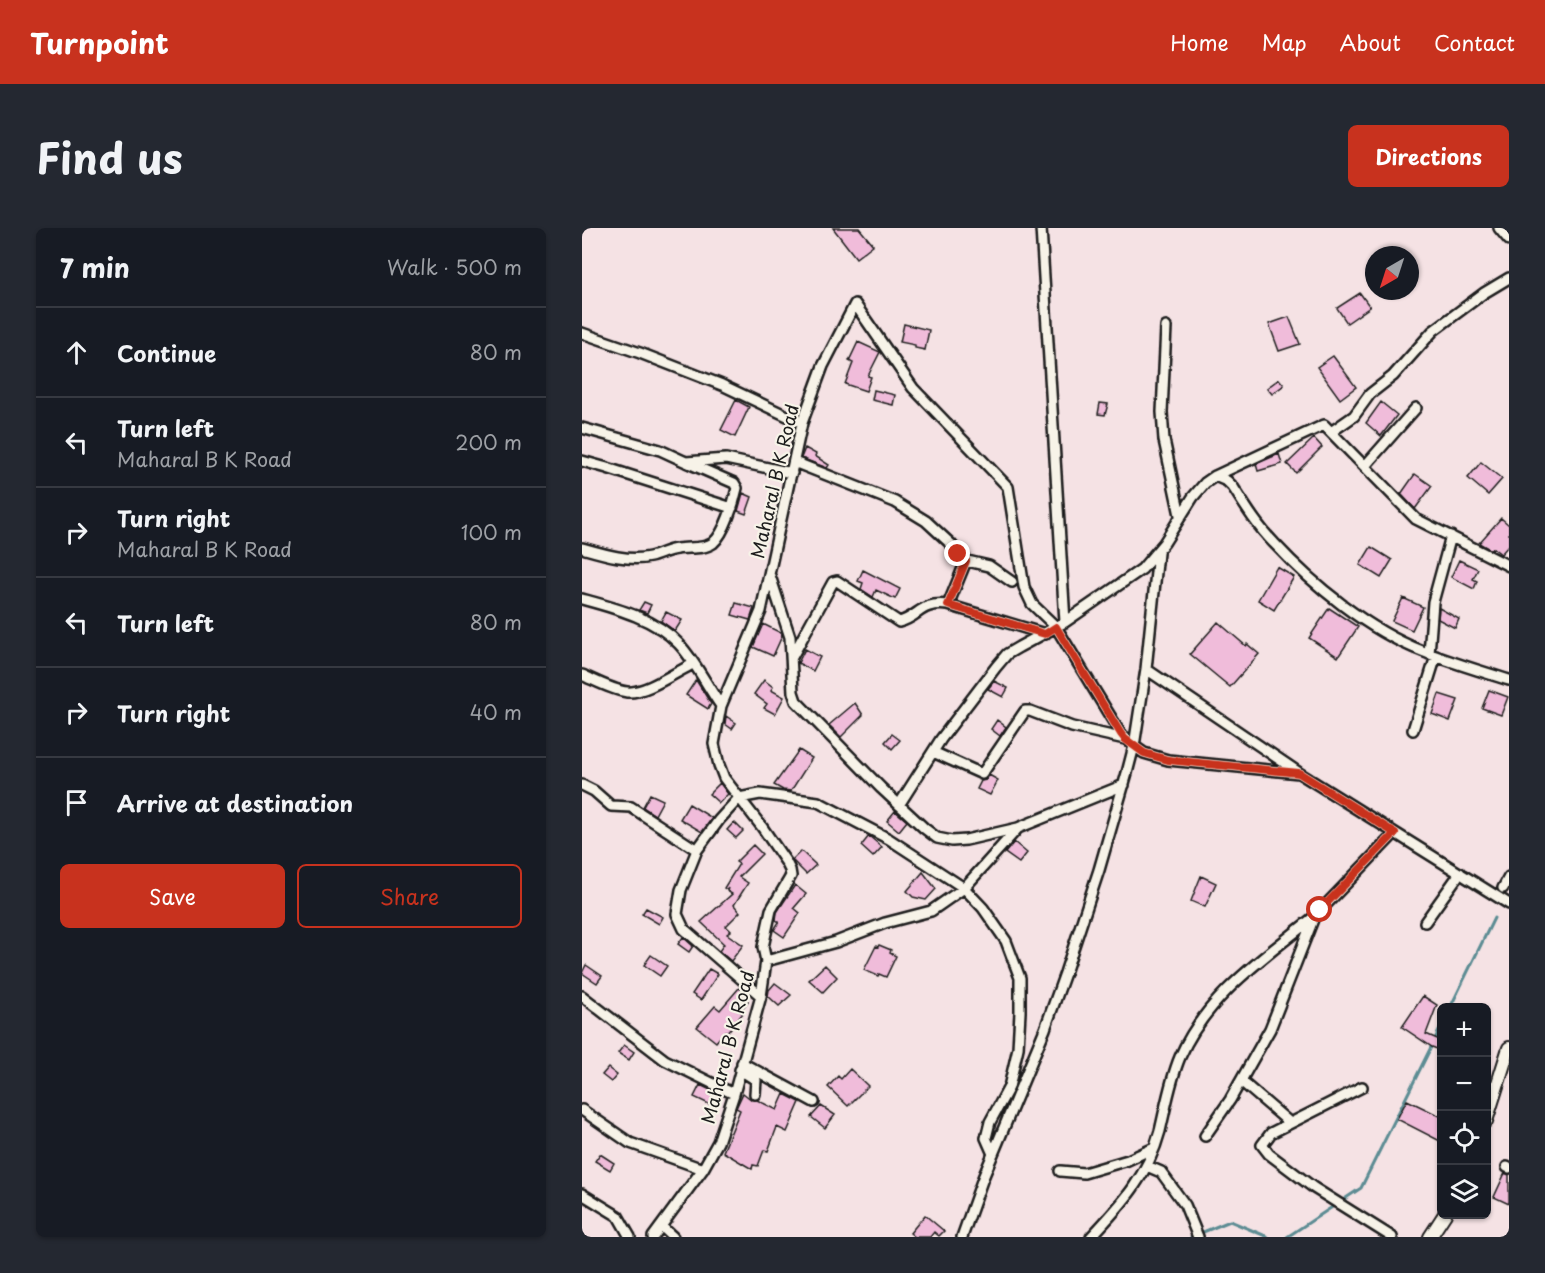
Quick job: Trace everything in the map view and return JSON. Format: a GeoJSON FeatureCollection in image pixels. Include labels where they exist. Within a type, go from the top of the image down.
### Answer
{"type":"FeatureCollection","features":[{"type":"Feature","properties":{"kind":"street"},"geometry":{"type":"LineString","coordinates":[[1041,228],[1060,625]]}},
{"type":"Feature","properties":{"kind":"street"},"geometry":{"type":"LineString","coordinates":[[1499,228],[1509,240]]}},
{"type":"Feature","properties":{"kind":"street"},"geometry":{"type":"LineString","coordinates":[[1331,432],[1354,416],[1370,394],[1393,376],[1433,331],[1484,293],[1509,278]]}},
{"type":"Feature","properties":{"kind":"street","name":"Maharal B K Road"},"geometry":{"type":"LineString","coordinates":[[653,1237],[703,1169],[718,1142],[730,1109],[761,996],[766,961],[763,947],[771,910],[790,876],[790,870],[762,826],[724,778],[718,765],[714,744],[721,706],[761,611],[802,423],[823,366],[855,304],[913,388],[1008,487],[1024,587],[1032,604],[1060,625],[1125,739],[1144,753],[1168,760],[1299,773],[1509,904]]}},
{"type":"Feature","properties":{"kind":"street"},"geometry":{"type":"LineString","coordinates":[[1166,327],[1162,412],[1164,440],[1180,515]]}},
{"type":"Feature","properties":{"kind":"street"},"geometry":{"type":"LineString","coordinates":[[582,333],[722,385],[802,423]]}},
{"type":"Feature","properties":{"kind":"street"},"geometry":{"type":"LineString","coordinates":[[1365,466],[1416,408]]}},
{"type":"Feature","properties":{"kind":"street"},"geometry":{"type":"LineString","coordinates":[[899,805],[940,739],[1007,654],[1060,625],[1142,569],[1205,483],[1215,476],[1324,424],[1416,519],[1509,566]]}},
{"type":"Feature","properties":{"kind":"street"},"geometry":{"type":"LineString","coordinates":[[582,428],[660,450],[736,486],[732,508],[717,539],[705,547],[675,549],[650,557],[637,558],[622,558],[582,548]]}},
{"type":"Feature","properties":{"kind":"street"},"geometry":{"type":"LineString","coordinates":[[686,462],[726,459],[792,474]]}},
{"type":"Feature","properties":{"kind":"street"},"geometry":{"type":"LineString","coordinates":[[582,461],[732,508]]}},
{"type":"Feature","properties":{"kind":"street"},"geometry":{"type":"LineString","coordinates":[[794,462],[865,489],[914,512],[951,544],[959,557],[988,566],[1012,582]]}},
{"type":"Feature","properties":{"kind":"street"},"geometry":{"type":"LineString","coordinates":[[1215,476],[1227,481],[1233,487],[1273,543],[1330,595],[1385,633],[1433,655],[1509,680]]}},
{"type":"Feature","properties":{"kind":"street"},"geometry":{"type":"LineString","coordinates":[[1413,730],[1433,655],[1432,602],[1451,537]]}},
{"type":"Feature","properties":{"kind":"street"},"geometry":{"type":"LineString","coordinates":[[962,1237],[993,1154],[1045,1029],[1099,870],[1124,784],[1134,746],[1146,669],[1158,550]]}},
{"type":"Feature","properties":{"kind":"street"},"geometry":{"type":"LineString","coordinates":[[948,605],[966,561]]}},
{"type":"Feature","properties":{"kind":"street"},"geometry":{"type":"LineString","coordinates":[[769,574],[788,629],[793,692],[796,701],[899,805],[937,838],[952,841],[966,840],[1018,828],[1124,784]]}},
{"type":"Feature","properties":{"kind":"street"},"geometry":{"type":"LineString","coordinates":[[791,658],[835,581],[840,582],[899,622],[922,607],[935,604],[948,605],[1045,634]]}},
{"type":"Feature","properties":{"kind":"street"},"geometry":{"type":"LineString","coordinates":[[582,599],[621,610],[665,632],[680,644],[721,706]]}},
{"type":"Feature","properties":{"kind":"street"},"geometry":{"type":"LineString","coordinates":[[582,675],[628,692],[640,691],[693,664]]}},
{"type":"Feature","properties":{"kind":"street"},"geometry":{"type":"LineString","coordinates":[[1146,669],[1299,773]]}},
{"type":"Feature","properties":{"kind":"street"},"geometry":{"type":"LineString","coordinates":[[933,752],[982,774],[1025,711],[1072,727],[1125,739]]}},
{"type":"Feature","properties":{"kind":"street"},"geometry":{"type":"LineString","coordinates":[[582,784],[611,806],[631,807],[697,850]]}},
{"type":"Feature","properties":{"kind":"street"},"geometry":{"type":"LineString","coordinates":[[761,996],[684,929],[677,914],[681,890],[697,850],[739,798],[760,794],[818,802],[889,839],[950,876],[983,908],[1006,941],[1020,978],[1018,1048],[1009,1086],[990,1122],[986,1138],[993,1154]]}},
{"type":"Feature","properties":{"kind":"street"},"geometry":{"type":"LineString","coordinates":[[766,961],[836,942],[885,923],[932,911],[964,888],[1018,828]]}},
{"type":"Feature","properties":{"kind":"street"},"geometry":{"type":"LineString","coordinates":[[1091,1237],[1124,1202],[1147,1166],[1160,1133],[1167,1096],[1180,1056],[1207,1013],[1223,992],[1242,974],[1314,917],[1395,833]]}},
{"type":"Feature","properties":{"kind":"street"},"geometry":{"type":"LineString","coordinates":[[1425,922],[1460,873]]}},
{"type":"Feature","properties":{"kind":"street"},"geometry":{"type":"LineString","coordinates":[[1503,888],[1509,877]]}},
{"type":"Feature","properties":{"kind":"street"},"geometry":{"type":"LineString","coordinates":[[1205,1136],[1241,1081],[1270,1029],[1314,917]]}},
{"type":"Feature","properties":{"kind":"street"},"geometry":{"type":"LineString","coordinates":[[582,996],[665,1060],[734,1094]]}},
{"type":"Feature","properties":{"kind":"street"},"geometry":{"type":"LineString","coordinates":[[1489,1111],[1509,1048]]}},
{"type":"Feature","properties":{"kind":"street"},"geometry":{"type":"LineString","coordinates":[[741,1067],[756,1080],[755,1094]]}},
{"type":"Feature","properties":{"kind":"street"},"geometry":{"type":"LineString","coordinates":[[741,1067],[814,1102]]}},
{"type":"Feature","properties":{"kind":"street"},"geometry":{"type":"LineString","coordinates":[[1241,1081],[1290,1123]]}},
{"type":"Feature","properties":{"kind":"street"},"geometry":{"type":"LineString","coordinates":[[1362,1087],[1271,1133],[1262,1145],[1269,1154],[1338,1203],[1392,1237]]}},
{"type":"Feature","properties":{"kind":"street"},"geometry":{"type":"LineString","coordinates":[[730,1109],[740,1114]]}},
{"type":"Feature","properties":{"kind":"street"},"geometry":{"type":"LineString","coordinates":[[582,1110],[630,1143],[703,1169]]}},
{"type":"Feature","properties":{"kind":"street"},"geometry":{"type":"LineString","coordinates":[[1060,1172],[1084,1173],[1128,1160],[1154,1148]]}},
{"type":"Feature","properties":{"kind":"street"},"geometry":{"type":"LineString","coordinates":[[1147,1166],[1161,1172],[1185,1205],[1196,1234]]}},
{"type":"Feature","properties":{"kind":"street"},"geometry":{"type":"LineString","coordinates":[[582,1194],[618,1216],[630,1237]]}},
{"type":"Feature","properties":{"kind":"street"},"geometry":{"type":"LineString","coordinates":[[1430,1237],[1442,1219]]}},
{"type":"Feature","properties":{"kind":"street"},"geometry":{"type":"LineString","coordinates":[[662,1227],[673,1237]]}},
{"type":"Feature","properties":{"kind":"building"},"geometry":{"type":"Polygon","coordinates":[[[833,228],[859,228],[873,245],[856,258],[833,228]]]}},
{"type":"Feature","properties":{"kind":"building"},"geometry":{"type":"Polygon","coordinates":[[[1360,293],[1370,307],[1347,323],[1337,308],[1360,293]]]}},
{"type":"Feature","properties":{"kind":"building"},"geometry":{"type":"Polygon","coordinates":[[[1289,317],[1300,344],[1279,351],[1269,324],[1289,317]]]}},
{"type":"Feature","properties":{"kind":"building"},"geometry":{"type":"Polygon","coordinates":[[[904,324],[929,330],[925,350],[900,342],[904,324]]]}},
{"type":"Feature","properties":{"kind":"building"},"geometry":{"type":"Polygon","coordinates":[[[858,342],[880,352],[868,376],[871,377],[866,391],[845,384],[853,363],[849,361],[858,342]]]}},
{"type":"Feature","properties":{"kind":"building"},"geometry":{"type":"Polygon","coordinates":[[[1333,356],[1356,387],[1340,399],[1317,367],[1333,356]]]}},
{"type":"Feature","properties":{"kind":"building"},"geometry":{"type":"Polygon","coordinates":[[[1279,379],[1284,385],[1272,394],[1267,388],[1279,379]]]}},
{"type":"Feature","properties":{"kind":"building"},"geometry":{"type":"Polygon","coordinates":[[[874,390],[895,395],[893,405],[872,400],[874,390]]]}},
{"type":"Feature","properties":{"kind":"building"},"geometry":{"type":"Polygon","coordinates":[[[736,400],[749,407],[735,437],[721,430],[736,400]]]}},
{"type":"Feature","properties":{"kind":"building"},"geometry":{"type":"Polygon","coordinates":[[[1381,402],[1397,415],[1381,436],[1366,423],[1381,402]]]}},
{"type":"Feature","properties":{"kind":"building"},"geometry":{"type":"Polygon","coordinates":[[[1100,403],[1108,404],[1105,415],[1098,414],[1100,403]]]}},
{"type":"Feature","properties":{"kind":"building"},"geometry":{"type":"Polygon","coordinates":[[[1314,438],[1322,447],[1296,473],[1287,464],[1314,438]]]}},
{"type":"Feature","properties":{"kind":"building"},"geometry":{"type":"Polygon","coordinates":[[[805,448],[829,465],[827,468],[801,458],[805,448]]]}},
{"type":"Feature","properties":{"kind":"building"},"geometry":{"type":"Polygon","coordinates":[[[1279,454],[1282,464],[1258,471],[1256,464],[1279,454]]]}},
{"type":"Feature","properties":{"kind":"building"},"geometry":{"type":"Polygon","coordinates":[[[1481,462],[1502,479],[1488,495],[1468,478],[1481,462]]]}},
{"type":"Feature","properties":{"kind":"building"},"geometry":{"type":"Polygon","coordinates":[[[1415,474],[1432,486],[1415,509],[1401,494],[1415,474]]]}},
{"type":"Feature","properties":{"kind":"building"},"geometry":{"type":"Polygon","coordinates":[[[743,493],[752,497],[746,514],[738,511],[743,493]]]}},
{"type":"Feature","properties":{"kind":"building"},"geometry":{"type":"Polygon","coordinates":[[[1501,518],[1509,525],[1509,545],[1501,554],[1479,543],[1501,518]]]}},
{"type":"Feature","properties":{"kind":"building"},"geometry":{"type":"Polygon","coordinates":[[[1371,547],[1392,560],[1381,578],[1360,565],[1371,547]]]}},
{"type":"Feature","properties":{"kind":"building"},"geometry":{"type":"Polygon","coordinates":[[[1459,560],[1478,569],[1473,579],[1477,581],[1474,589],[1451,577],[1459,560]]]}},
{"type":"Feature","properties":{"kind":"building"},"geometry":{"type":"Polygon","coordinates":[[[1277,567],[1294,577],[1274,610],[1258,600],[1277,567]]]}},
{"type":"Feature","properties":{"kind":"building"},"geometry":{"type":"Polygon","coordinates":[[[863,570],[900,589],[895,599],[876,590],[873,597],[861,589],[863,583],[858,581],[863,570]]]}},
{"type":"Feature","properties":{"kind":"building"},"geometry":{"type":"Polygon","coordinates":[[[1403,598],[1423,607],[1412,630],[1392,621],[1403,598]]]}},
{"type":"Feature","properties":{"kind":"building"},"geometry":{"type":"Polygon","coordinates":[[[644,602],[651,605],[647,613],[639,610],[644,602]]]}},
{"type":"Feature","properties":{"kind":"building"},"geometry":{"type":"Polygon","coordinates":[[[736,603],[754,608],[750,620],[732,615],[736,603]]]}},
{"type":"Feature","properties":{"kind":"building"},"geometry":{"type":"Polygon","coordinates":[[[1329,608],[1358,627],[1338,657],[1309,638],[1329,608]]]}},
{"type":"Feature","properties":{"kind":"building"},"geometry":{"type":"Polygon","coordinates":[[[1439,608],[1459,619],[1455,628],[1438,619],[1439,608]]]}},
{"type":"Feature","properties":{"kind":"building"},"geometry":{"type":"Polygon","coordinates":[[[666,612],[682,620],[675,631],[661,621],[666,612]]]}},
{"type":"Feature","properties":{"kind":"building"},"geometry":{"type":"Polygon","coordinates":[[[1218,622],[1259,654],[1230,687],[1190,654],[1218,622]]]}},
{"type":"Feature","properties":{"kind":"building"},"geometry":{"type":"Polygon","coordinates":[[[763,624],[781,633],[782,636],[773,656],[753,647],[763,624]]]}},
{"type":"Feature","properties":{"kind":"building"},"geometry":{"type":"Polygon","coordinates":[[[805,649],[820,657],[813,671],[798,663],[805,649]]]}},
{"type":"Feature","properties":{"kind":"building"},"geometry":{"type":"Polygon","coordinates":[[[696,680],[711,704],[708,709],[686,695],[696,680]]]}},
{"type":"Feature","properties":{"kind":"building"},"geometry":{"type":"Polygon","coordinates":[[[764,680],[773,687],[771,690],[784,697],[775,714],[764,708],[767,704],[754,694],[764,680]]]}},
{"type":"Feature","properties":{"kind":"building"},"geometry":{"type":"Polygon","coordinates":[[[994,681],[1008,688],[1003,697],[988,689],[994,681]]]}},
{"type":"Feature","properties":{"kind":"building"},"geometry":{"type":"Polygon","coordinates":[[[1489,690],[1508,697],[1501,715],[1482,708],[1489,690]]]}},
{"type":"Feature","properties":{"kind":"building"},"geometry":{"type":"Polygon","coordinates":[[[1439,694],[1458,700],[1450,721],[1432,714],[1439,694]]]}},
{"type":"Feature","properties":{"kind":"building"},"geometry":{"type":"Polygon","coordinates":[[[855,703],[863,715],[841,737],[829,725],[855,703]]]}},
{"type":"Feature","properties":{"kind":"building"},"geometry":{"type":"Polygon","coordinates":[[[726,716],[736,723],[732,729],[725,724],[726,716]]]}},
{"type":"Feature","properties":{"kind":"building"},"geometry":{"type":"Polygon","coordinates":[[[997,720],[1006,727],[1000,736],[991,729],[997,720]]]}},
{"type":"Feature","properties":{"kind":"building"},"geometry":{"type":"Polygon","coordinates":[[[892,734],[900,740],[892,749],[885,742],[892,734]]]}},
{"type":"Feature","properties":{"kind":"building"},"geometry":{"type":"Polygon","coordinates":[[[799,750],[812,758],[791,791],[783,790],[774,785],[799,750]]]}},
{"type":"Feature","properties":{"kind":"building"},"geometry":{"type":"Polygon","coordinates":[[[989,775],[998,780],[990,795],[977,789],[981,781],[986,780],[989,775]]]}},
{"type":"Feature","properties":{"kind":"building"},"geometry":{"type":"Polygon","coordinates":[[[720,783],[728,794],[719,803],[709,794],[720,783]]]}},
{"type":"Feature","properties":{"kind":"building"},"geometry":{"type":"Polygon","coordinates":[[[650,794],[663,800],[655,815],[643,807],[650,794]]]}},
{"type":"Feature","properties":{"kind":"building"},"geometry":{"type":"Polygon","coordinates":[[[689,804],[712,818],[702,832],[680,819],[689,804]]]}},
{"type":"Feature","properties":{"kind":"building"},"geometry":{"type":"Polygon","coordinates":[[[895,811],[907,821],[899,831],[887,821],[895,811]]]}},
{"type":"Feature","properties":{"kind":"building"},"geometry":{"type":"Polygon","coordinates":[[[734,822],[743,831],[736,838],[727,830],[734,822]]]}},
{"type":"Feature","properties":{"kind":"building"},"geometry":{"type":"Polygon","coordinates":[[[869,836],[882,847],[873,857],[861,846],[869,836]]]}},
{"type":"Feature","properties":{"kind":"building"},"geometry":{"type":"Polygon","coordinates":[[[1014,842],[1027,853],[1019,863],[1005,853],[1014,842]]]}},
{"type":"Feature","properties":{"kind":"building"},"geometry":{"type":"Polygon","coordinates":[[[753,845],[762,854],[739,877],[748,883],[734,905],[740,912],[726,926],[731,931],[727,934],[743,945],[731,961],[719,951],[724,944],[701,922],[732,894],[727,891],[728,888],[727,890],[724,888],[739,864],[736,862],[753,845]]]}},
{"type":"Feature","properties":{"kind":"building"},"geometry":{"type":"Polygon","coordinates":[[[801,851],[816,865],[806,874],[792,860],[801,851]]]}},
{"type":"Feature","properties":{"kind":"building"},"geometry":{"type":"Polygon","coordinates":[[[923,872],[936,889],[926,900],[913,897],[907,891],[923,872]]]}},
{"type":"Feature","properties":{"kind":"building"},"geometry":{"type":"Polygon","coordinates":[[[1201,876],[1216,883],[1205,907],[1191,901],[1201,876]]]}},
{"type":"Feature","properties":{"kind":"building"},"geometry":{"type":"Polygon","coordinates":[[[795,885],[806,894],[794,908],[800,913],[784,937],[774,930],[779,922],[776,920],[777,912],[795,885]]]}},
{"type":"Feature","properties":{"kind":"building"},"geometry":{"type":"Polygon","coordinates":[[[646,908],[663,917],[659,924],[642,914],[646,908]]]}},
{"type":"Feature","properties":{"kind":"building"},"geometry":{"type":"Polygon","coordinates":[[[683,937],[693,946],[689,952],[678,944],[683,937]]]}},
{"type":"Feature","properties":{"kind":"building"},"geometry":{"type":"Polygon","coordinates":[[[876,946],[891,950],[890,953],[896,956],[886,977],[864,970],[876,946]]]}},
{"type":"Feature","properties":{"kind":"building"},"geometry":{"type":"Polygon","coordinates":[[[651,955],[667,966],[660,976],[644,965],[651,955]]]}},
{"type":"Feature","properties":{"kind":"building"},"geometry":{"type":"Polygon","coordinates":[[[586,965],[602,976],[597,983],[582,973],[586,965]]]}},
{"type":"Feature","properties":{"kind":"building"},"geometry":{"type":"Polygon","coordinates":[[[825,965],[837,977],[823,992],[809,980],[825,965]]]}},
{"type":"Feature","properties":{"kind":"building"},"geometry":{"type":"Polygon","coordinates":[[[709,969],[718,974],[701,1000],[692,994],[709,969]]]}},
{"type":"Feature","properties":{"kind":"building"},"geometry":{"type":"Polygon","coordinates":[[[775,983],[791,995],[779,1006],[768,996],[769,990],[775,983]]]}},
{"type":"Feature","properties":{"kind":"building"},"geometry":{"type":"Polygon","coordinates":[[[739,988],[747,994],[744,998],[748,1001],[740,1011],[743,1013],[727,1033],[725,1031],[716,1042],[697,1027],[715,1006],[720,1010],[739,988]]]}},
{"type":"Feature","properties":{"kind":"building"},"geometry":{"type":"Polygon","coordinates":[[[1423,996],[1437,1005],[1426,1034],[1437,1039],[1437,1049],[1432,1047],[1402,1027],[1423,996]]]}},
{"type":"Feature","properties":{"kind":"building"},"geometry":{"type":"Polygon","coordinates":[[[624,1045],[634,1052],[629,1060],[618,1053],[624,1045]]]}},
{"type":"Feature","properties":{"kind":"building"},"geometry":{"type":"Polygon","coordinates":[[[608,1068],[617,1075],[611,1082],[602,1075],[608,1068]]]}},
{"type":"Feature","properties":{"kind":"building"},"geometry":{"type":"Polygon","coordinates":[[[850,1069],[868,1086],[848,1106],[828,1087],[838,1076],[841,1079],[850,1069]]]}},
{"type":"Feature","properties":{"kind":"building"},"geometry":{"type":"Polygon","coordinates":[[[700,1085],[721,1095],[715,1107],[694,1097],[700,1085]]]}},
{"type":"Feature","properties":{"kind":"building"},"geometry":{"type":"Polygon","coordinates":[[[743,1093],[752,1100],[757,1100],[777,1110],[784,1094],[800,1102],[787,1132],[777,1127],[768,1151],[764,1150],[758,1166],[753,1165],[752,1169],[723,1152],[740,1110],[736,1108],[743,1093]]]}},
{"type":"Feature","properties":{"kind":"building"},"geometry":{"type":"Polygon","coordinates":[[[1407,1100],[1437,1115],[1437,1139],[1397,1119],[1407,1100]]]}},
{"type":"Feature","properties":{"kind":"building"},"geometry":{"type":"Polygon","coordinates":[[[821,1106],[835,1115],[825,1128],[811,1117],[821,1106]]]}},
{"type":"Feature","properties":{"kind":"building"},"geometry":{"type":"Polygon","coordinates":[[[600,1154],[614,1163],[610,1170],[595,1161],[600,1154]]]}},
{"type":"Feature","properties":{"kind":"building"},"geometry":{"type":"Polygon","coordinates":[[[1505,1173],[1509,1175],[1509,1204],[1494,1197],[1505,1173]]]}},
{"type":"Feature","properties":{"kind":"building"},"geometry":{"type":"Polygon","coordinates":[[[925,1215],[944,1231],[939,1236],[934,1232],[930,1237],[915,1237],[910,1233],[925,1215]]]}},
{"type":"Feature","properties":{"kind":"waterway"},"geometry":{"type":"LineString","coordinates":[[1452,1003],[1494,918]]}},
{"type":"Feature","properties":{"kind":"waterway"},"geometry":{"type":"LineString","coordinates":[[1287,1237],[1361,1188],[1437,1035]]}},
{"type":"Feature","properties":{"kind":"waterway"},"geometry":{"type":"LineString","coordinates":[[1191,1237],[1230,1221],[1268,1237]]}},
{"type":"Feature","properties":{"kind":"route"},"geometry":{"type":"LineString","coordinates":[[958,554],[966,561],[948,605],[1045,634],[1056,627],[1121,734],[1144,753],[1168,760],[1299,773],[1395,833],[1320,910]]}}]}
